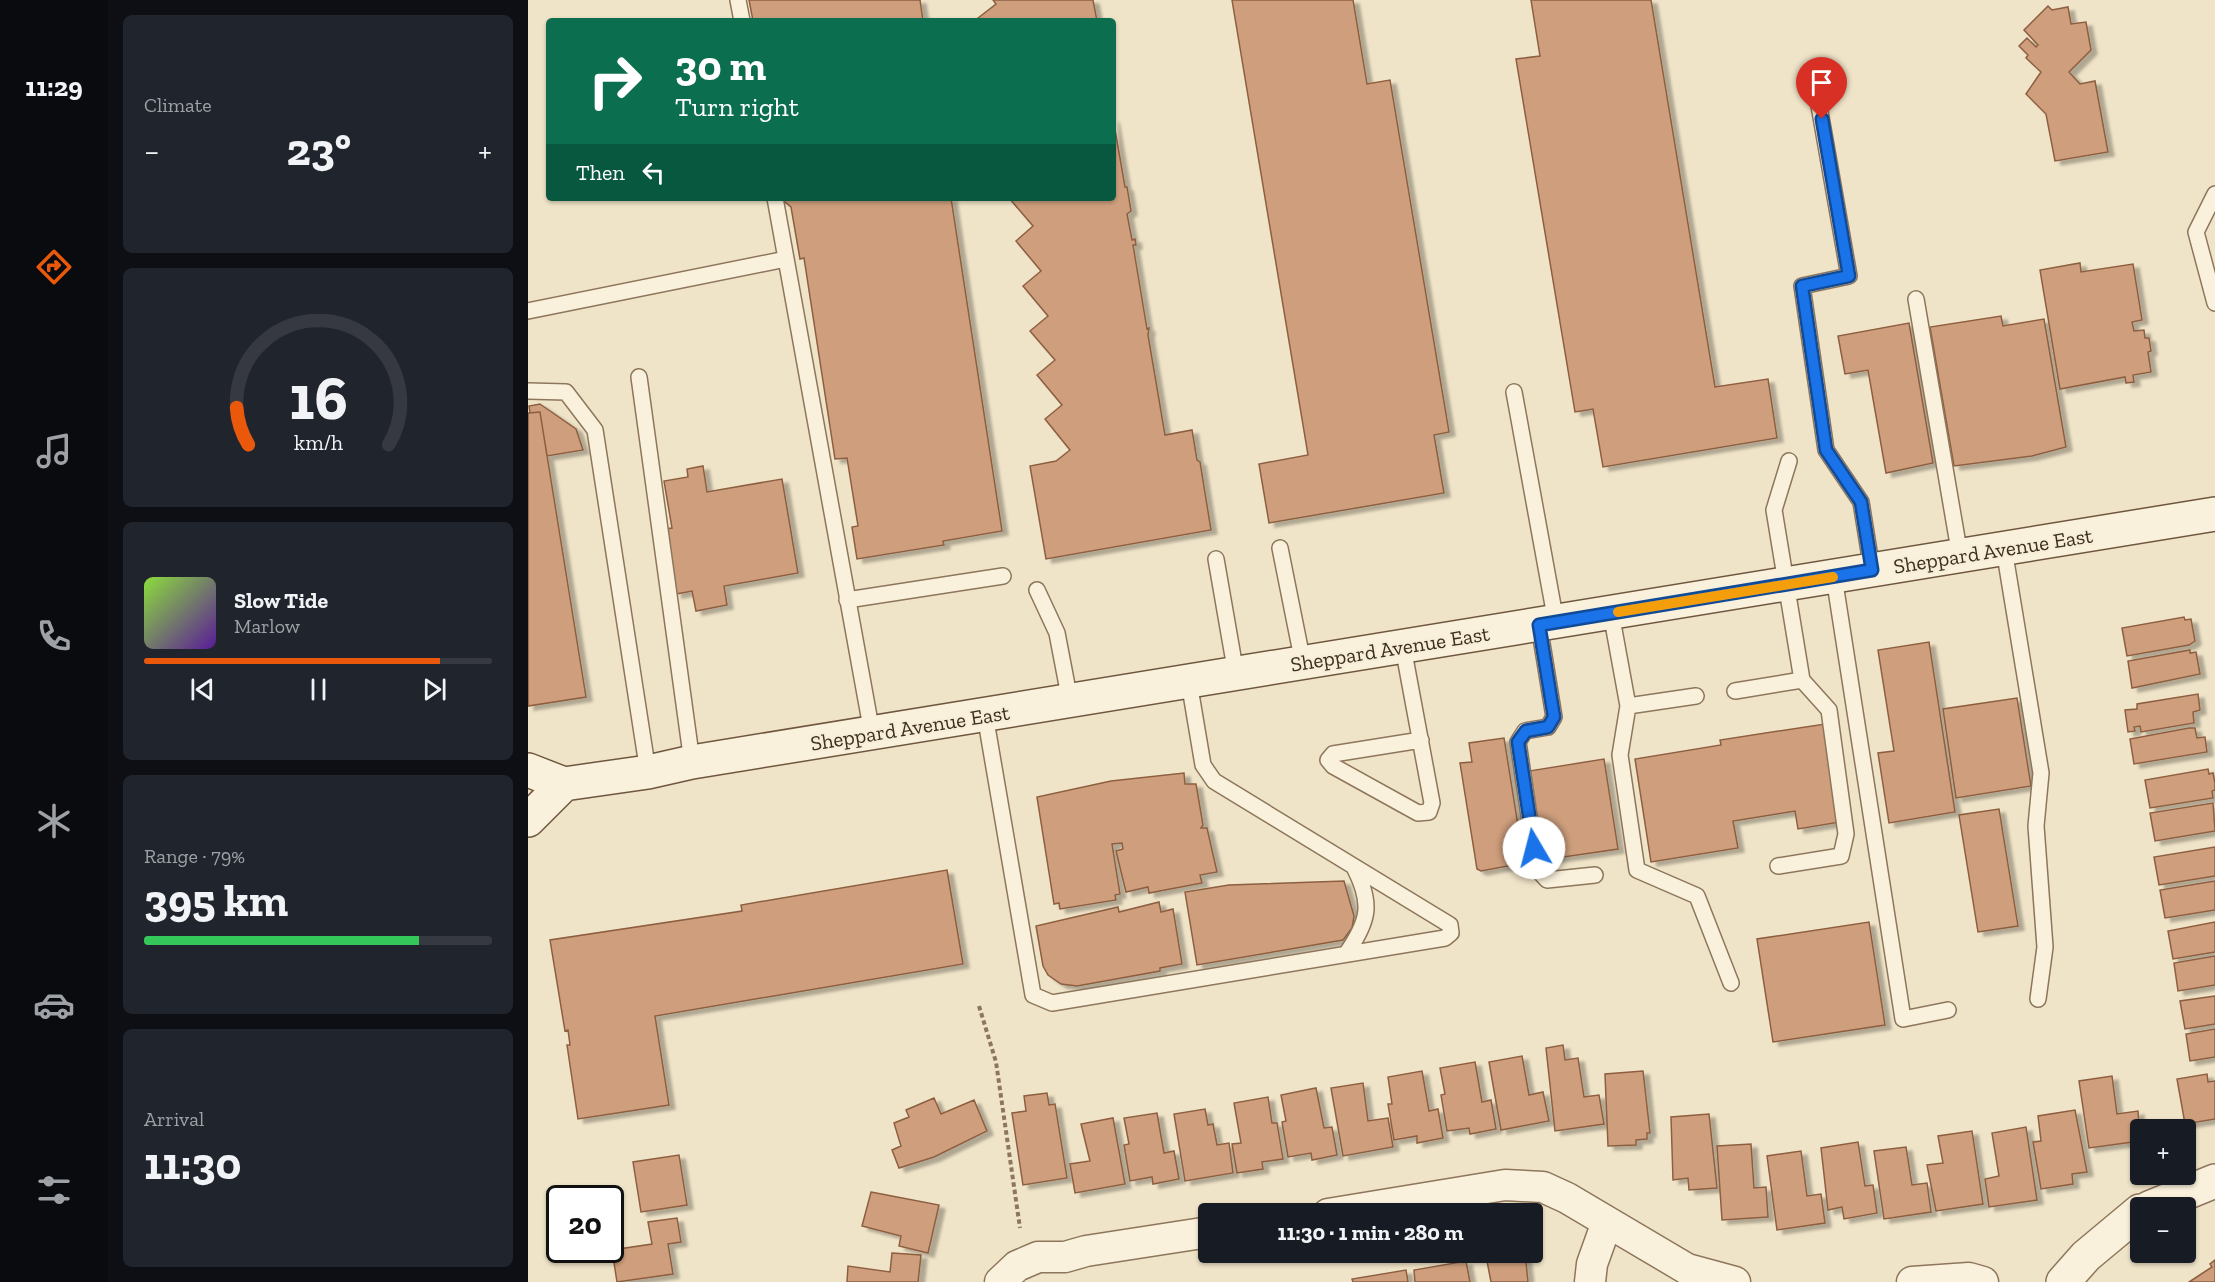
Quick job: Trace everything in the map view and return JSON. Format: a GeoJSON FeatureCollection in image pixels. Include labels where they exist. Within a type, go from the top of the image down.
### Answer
{"type":"FeatureCollection","features":[{"type":"Feature","properties":{"kind":"main road","name":"Sheppard Avenue East"},"geometry":{"type":"LineString","coordinates":[[528,770],[564,784],[648,772],[692,762],[2215,514]]}},
{"type":"Feature","properties":{"kind":"main road"},"geometry":{"type":"LineString","coordinates":[[528,820],[564,784]]}},
{"type":"Feature","properties":{"kind":"main road"},"geometry":{"type":"LineString","coordinates":[[2176,1197],[2215,1181]]}},
{"type":"Feature","properties":{"kind":"main road"},"geometry":{"type":"LineString","coordinates":[[2063,1282],[2086,1256],[2130,1219]]}},
{"type":"Feature","properties":{"kind":"street"},"geometry":{"type":"LineString","coordinates":[[1395,1203],[1505,1185],[1543,1187],[1568,1198],[1688,1269],[1735,1282]]}},
{"type":"Feature","properties":{"kind":"street"},"geometry":{"type":"LineString","coordinates":[[1590,1282],[1592,1264],[1607,1222]]}},
{"type":"Feature","properties":{"kind":"street"},"geometry":{"type":"LineString","coordinates":[[1000,1282],[1017,1266],[1038,1257],[1065,1257],[1086,1251],[1198,1234]]}},
{"type":"Feature","properties":{"kind":"street"},"geometry":{"type":"LineString","coordinates":[[1912,1282],[1969,1278],[1983,1282]]}},
{"type":"Feature","properties":{"kind":"lane"},"geometry":{"type":"LineString","coordinates":[[738,0],[741,18]]}},
{"type":"Feature","properties":{"kind":"lane"},"geometry":{"type":"LineString","coordinates":[[1815,83],[1849,276],[1802,286],[1826,450],[1861,502],[1872,570]]}},
{"type":"Feature","properties":{"kind":"lane"},"geometry":{"type":"LineString","coordinates":[[2215,194],[2196,232],[2215,303]]}},
{"type":"Feature","properties":{"kind":"lane"},"geometry":{"type":"LineString","coordinates":[[776,201],[872,733]]}},
{"type":"Feature","properties":{"kind":"lane"},"geometry":{"type":"LineString","coordinates":[[528,311],[786,259]]}},
{"type":"Feature","properties":{"kind":"lane"},"geometry":{"type":"LineString","coordinates":[[1916,299],[1960,556]]}},
{"type":"Feature","properties":{"kind":"lane"},"geometry":{"type":"LineString","coordinates":[[639,377],[692,762]]}},
{"type":"Feature","properties":{"kind":"lane"},"geometry":{"type":"LineString","coordinates":[[528,391],[566,392],[595,430],[648,772]]}},
{"type":"Feature","properties":{"kind":"lane"},"geometry":{"type":"LineString","coordinates":[[1514,392],[1548,623],[1554,717],[1548,727],[1526,731],[1518,742],[1537,869],[1547,880],[1595,875]]}},
{"type":"Feature","properties":{"kind":"lane"},"geometry":{"type":"LineString","coordinates":[[1778,866],[1840,856],[1846,834],[1829,710],[1802,681],[1789,584],[1774,510],[1789,461]]}},
{"type":"Feature","properties":{"kind":"lane"},"geometry":{"type":"LineString","coordinates":[[1280,548],[1303,663]]}},
{"type":"Feature","properties":{"kind":"lane"},"geometry":{"type":"LineString","coordinates":[[2004,549],[2042,773],[2036,826],[2045,947],[2038,999]]}},
{"type":"Feature","properties":{"kind":"lane"},"geometry":{"type":"LineString","coordinates":[[1216,559],[1236,674]]}},
{"type":"Feature","properties":{"kind":"lane"},"geometry":{"type":"LineString","coordinates":[[847,600],[1003,576]]}},
{"type":"Feature","properties":{"kind":"lane"},"geometry":{"type":"LineString","coordinates":[[1834,577],[1903,1019],[1948,1010]]}},
{"type":"Feature","properties":{"kind":"lane"},"geometry":{"type":"LineString","coordinates":[[1037,590],[1057,633],[1070,701]]}},
{"type":"Feature","properties":{"kind":"lane"},"geometry":{"type":"LineString","coordinates":[[1611,613],[1628,706],[1620,755],[1637,870],[1697,896],[1731,983]]}},
{"type":"Feature","properties":{"kind":"lane"},"geometry":{"type":"LineString","coordinates":[[1403,647],[1421,740],[1432,803],[1429,812],[1418,813],[1333,766],[1328,760],[1333,754],[1421,740]]}},
{"type":"Feature","properties":{"kind":"lane"},"geometry":{"type":"LineString","coordinates":[[1735,691],[1802,681]]}},
{"type":"Feature","properties":{"kind":"lane"},"geometry":{"type":"LineString","coordinates":[[985,716],[1033,995],[1052,1003],[1445,938],[1451,933],[1450,925],[1214,781],[1203,765],[1189,682]]}},
{"type":"Feature","properties":{"kind":"lane"},"geometry":{"type":"LineString","coordinates":[[1628,706],[1696,696]]}},
{"type":"Feature","properties":{"kind":"lane"},"geometry":{"type":"LineString","coordinates":[[1346,954],[1359,936],[1366,918],[1367,898],[1354,866]]}},
{"type":"Feature","properties":{"kind":"path"},"geometry":{"type":"LineString","coordinates":[[980,1006],[996,1062],[1020,1228]]}},
{"type":"Feature","properties":{"kind":"building"},"geometry":{"type":"Polygon","coordinates":[[[749,0],[920,0],[923,18],[752,18],[749,0]]]}},
{"type":"Feature","properties":{"kind":"building"},"geometry":{"type":"Polygon","coordinates":[[[993,0],[1093,0],[1096,18],[978,18],[996,4],[993,0]]]}},
{"type":"Feature","properties":{"kind":"building"},"geometry":{"type":"Polygon","coordinates":[[[1232,0],[1353,0],[1367,84],[1390,80],[1449,432],[1434,435],[1444,493],[1269,523],[1259,464],[1308,455],[1232,0]]]}},
{"type":"Feature","properties":{"kind":"building"},"geometry":{"type":"Polygon","coordinates":[[[1531,0],[1651,0],[1715,387],[1768,379],[1777,438],[1603,467],[1593,409],[1575,412],[1516,59],[1540,56],[1531,0]]]}},
{"type":"Feature","properties":{"kind":"building"},"geometry":{"type":"Polygon","coordinates":[[[2048,6],[2052,10],[2068,7],[2071,24],[2086,22],[2091,50],[2069,72],[2080,84],[2095,81],[2108,152],[2055,161],[2046,114],[2026,94],[2041,72],[2026,58],[2028,55],[2019,46],[2027,38],[2036,47],[2038,45],[2024,30],[2048,6]]]}},
{"type":"Feature","properties":{"kind":"building"},"geometry":{"type":"Polygon","coordinates":[[[1116,135],[1131,211],[1127,214],[1132,240],[1135,239],[1136,245],[1133,245],[1147,329],[1149,328],[1148,335],[1165,435],[1192,430],[1197,460],[1200,462],[1211,530],[1046,559],[1030,466],[1056,461],[1070,450],[1045,419],[1062,405],[1037,375],[1055,360],[1030,331],[1048,316],[1023,286],[1041,271],[1016,241],[1033,226],[1012,201],[1116,201],[1116,135]]]}},
{"type":"Feature","properties":{"kind":"building"},"geometry":{"type":"Polygon","coordinates":[[[784,201],[951,201],[1002,531],[943,541],[944,545],[857,559],[852,527],[858,526],[847,458],[835,459],[804,258],[800,259],[791,207],[784,201]]]}},
{"type":"Feature","properties":{"kind":"building"},"geometry":{"type":"Polygon","coordinates":[[[2080,263],[2081,272],[2133,264],[2142,320],[2132,322],[2134,331],[2144,330],[2145,338],[2149,338],[2151,351],[2148,352],[2151,372],[2133,375],[2134,382],[2126,383],[2125,377],[2060,389],[2040,270],[2080,263]]]}},
{"type":"Feature","properties":{"kind":"building"},"geometry":{"type":"Polygon","coordinates":[[[2001,316],[2003,326],[2044,319],[2066,447],[2032,456],[1954,466],[1930,327],[2001,316]]]}},
{"type":"Feature","properties":{"kind":"building"},"geometry":{"type":"Polygon","coordinates":[[[1909,323],[1933,463],[1886,473],[1868,370],[1845,374],[1838,336],[1909,323]]]}},
{"type":"Feature","properties":{"kind":"building"},"geometry":{"type":"Polygon","coordinates":[[[540,404],[576,429],[583,450],[547,456],[540,412],[530,413],[529,406],[540,404]]]}},
{"type":"Feature","properties":{"kind":"building"},"geometry":{"type":"Polygon","coordinates":[[[540,412],[586,697],[528,706],[528,413],[540,412]]]}},
{"type":"Feature","properties":{"kind":"building"},"geometry":{"type":"Polygon","coordinates":[[[703,466],[707,492],[782,479],[798,573],[724,586],[727,605],[696,611],[692,591],[676,594],[665,529],[672,528],[664,481],[688,477],[687,469],[703,466]]]}},
{"type":"Feature","properties":{"kind":"building"},"geometry":{"type":"Polygon","coordinates":[[[2184,617],[2185,620],[2191,619],[2195,641],[2189,645],[2127,656],[2122,628],[2184,617]]]}},
{"type":"Feature","properties":{"kind":"building"},"geometry":{"type":"Polygon","coordinates":[[[1929,642],[1955,812],[1889,823],[1878,753],[1894,751],[1878,650],[1929,642]]]}},
{"type":"Feature","properties":{"kind":"building"},"geometry":{"type":"Polygon","coordinates":[[[2190,650],[2190,653],[2196,652],[2200,674],[2132,688],[2128,661],[2190,650]]]}},
{"type":"Feature","properties":{"kind":"building"},"geometry":{"type":"Polygon","coordinates":[[[2198,694],[2200,710],[2193,712],[2194,723],[2141,732],[2140,726],[2134,727],[2135,731],[2128,732],[2125,710],[2137,709],[2137,704],[2198,694]]]}},
{"type":"Feature","properties":{"kind":"building"},"geometry":{"type":"Polygon","coordinates":[[[2017,698],[2031,786],[1956,798],[1943,709],[2017,698]]]}},
{"type":"Feature","properties":{"kind":"building"},"geometry":{"type":"Polygon","coordinates":[[[1825,724],[1840,822],[1798,829],[1795,811],[1733,821],[1738,848],[1651,862],[1635,759],[1721,745],[1720,740],[1825,724]]]}},
{"type":"Feature","properties":{"kind":"building"},"geometry":{"type":"Polygon","coordinates":[[[2195,728],[2197,738],[2205,737],[2207,752],[2134,764],[2130,739],[2195,728]]]}},
{"type":"Feature","properties":{"kind":"building"},"geometry":{"type":"Polygon","coordinates":[[[1504,738],[1524,863],[1481,871],[1477,869],[1460,763],[1472,762],[1469,743],[1504,738]]]}},
{"type":"Feature","properties":{"kind":"building"},"geometry":{"type":"Polygon","coordinates":[[[1604,759],[1618,849],[1543,860],[1529,771],[1604,759]]]}},
{"type":"Feature","properties":{"kind":"building"},"geometry":{"type":"Polygon","coordinates":[[[2208,769],[2209,774],[2213,773],[2215,783],[2215,790],[2212,791],[2213,798],[2150,808],[2145,780],[2208,769]]]}},
{"type":"Feature","properties":{"kind":"building"},"geometry":{"type":"Polygon","coordinates":[[[1184,773],[1185,784],[1196,784],[1203,825],[1201,828],[1207,828],[1217,872],[1200,875],[1202,883],[1149,893],[1148,887],[1126,892],[1116,851],[1123,849],[1122,843],[1112,844],[1120,894],[1115,895],[1116,900],[1060,909],[1059,903],[1054,904],[1037,797],[1111,781],[1184,773]]]}},
{"type":"Feature","properties":{"kind":"building"},"geometry":{"type":"Polygon","coordinates":[[[2213,803],[2215,831],[2155,841],[2150,813],[2213,803]]]}},
{"type":"Feature","properties":{"kind":"building"},"geometry":{"type":"Polygon","coordinates":[[[1999,809],[2018,926],[1978,932],[1959,815],[1999,809]]]}},
{"type":"Feature","properties":{"kind":"building"},"geometry":{"type":"Polygon","coordinates":[[[2215,847],[2215,876],[2159,885],[2154,857],[2215,847]]]}},
{"type":"Feature","properties":{"kind":"building"},"geometry":{"type":"Polygon","coordinates":[[[947,870],[963,964],[655,1016],[669,1105],[578,1119],[567,1045],[570,1045],[568,1030],[565,1031],[550,940],[742,911],[741,905],[947,870]]]}},
{"type":"Feature","properties":{"kind":"building"},"geometry":{"type":"Polygon","coordinates":[[[1344,881],[1354,916],[1352,928],[1343,940],[1197,965],[1185,892],[1229,885],[1344,881]]]}},
{"type":"Feature","properties":{"kind":"building"},"geometry":{"type":"Polygon","coordinates":[[[2215,881],[2215,910],[2165,918],[2160,890],[2215,881]]]}},
{"type":"Feature","properties":{"kind":"building"},"geometry":{"type":"Polygon","coordinates":[[[1159,902],[1161,912],[1173,909],[1182,964],[1160,968],[1160,971],[1077,986],[1061,984],[1048,975],[1043,966],[1036,926],[1118,907],[1119,912],[1159,902]]]}},
{"type":"Feature","properties":{"kind":"building"},"geometry":{"type":"Polygon","coordinates":[[[1869,922],[1885,1025],[1773,1042],[1757,939],[1869,922]]]}},
{"type":"Feature","properties":{"kind":"building"},"geometry":{"type":"Polygon","coordinates":[[[2215,922],[2215,952],[2173,959],[2168,931],[2215,922]]]}},
{"type":"Feature","properties":{"kind":"building"},"geometry":{"type":"Polygon","coordinates":[[[2215,956],[2215,985],[2178,991],[2174,963],[2215,956]]]}},
{"type":"Feature","properties":{"kind":"building"},"geometry":{"type":"Polygon","coordinates":[[[2215,996],[2215,1024],[2185,1029],[2180,1001],[2215,996]]]}},
{"type":"Feature","properties":{"kind":"building"},"geometry":{"type":"Polygon","coordinates":[[[2215,1029],[2215,1057],[2190,1061],[2186,1034],[2215,1029]]]}},
{"type":"Feature","properties":{"kind":"building"},"geometry":{"type":"Polygon","coordinates":[[[1563,1045],[1565,1060],[1578,1058],[1584,1097],[1599,1095],[1604,1124],[1555,1131],[1546,1048],[1563,1045]]]}},
{"type":"Feature","properties":{"kind":"building"},"geometry":{"type":"Polygon","coordinates":[[[1522,1056],[1529,1095],[1543,1092],[1549,1121],[1501,1130],[1489,1062],[1522,1056]]]}},
{"type":"Feature","properties":{"kind":"building"},"geometry":{"type":"Polygon","coordinates":[[[1475,1062],[1482,1102],[1491,1100],[1496,1129],[1470,1134],[1469,1128],[1447,1131],[1441,1095],[1445,1094],[1440,1068],[1475,1062]]]}},
{"type":"Feature","properties":{"kind":"building"},"geometry":{"type":"Polygon","coordinates":[[[1422,1071],[1429,1111],[1438,1109],[1443,1138],[1417,1143],[1417,1136],[1394,1140],[1388,1104],[1392,1104],[1388,1077],[1422,1071]]]}},
{"type":"Feature","properties":{"kind":"building"},"geometry":{"type":"Polygon","coordinates":[[[1643,1071],[1650,1133],[1647,1133],[1647,1139],[1636,1140],[1636,1145],[1608,1146],[1605,1074],[1643,1071]]]}},
{"type":"Feature","properties":{"kind":"building"},"geometry":{"type":"Polygon","coordinates":[[[2207,1074],[2208,1082],[2215,1081],[2215,1119],[2196,1122],[2196,1119],[2184,1119],[2177,1079],[2207,1074]]]}},
{"type":"Feature","properties":{"kind":"building"},"geometry":{"type":"Polygon","coordinates":[[[2112,1076],[2117,1114],[2138,1111],[2139,1119],[2130,1119],[2130,1142],[2089,1148],[2079,1081],[2112,1076]]]}},
{"type":"Feature","properties":{"kind":"building"},"geometry":{"type":"Polygon","coordinates":[[[1363,1083],[1368,1121],[1388,1118],[1393,1147],[1343,1156],[1331,1088],[1363,1083]]]}},
{"type":"Feature","properties":{"kind":"building"},"geometry":{"type":"Polygon","coordinates":[[[1316,1088],[1324,1128],[1332,1127],[1337,1155],[1312,1160],[1311,1153],[1288,1157],[1282,1122],[1286,1121],[1281,1095],[1316,1088]]]}},
{"type":"Feature","properties":{"kind":"building"},"geometry":{"type":"Polygon","coordinates":[[[1047,1093],[1049,1105],[1055,1104],[1067,1178],[1023,1185],[1012,1113],[1026,1111],[1024,1096],[1047,1093]]]}},
{"type":"Feature","properties":{"kind":"building"},"geometry":{"type":"Polygon","coordinates":[[[1268,1097],[1272,1123],[1277,1123],[1283,1159],[1262,1162],[1263,1169],[1237,1173],[1232,1144],[1241,1143],[1234,1103],[1268,1097]]]}},
{"type":"Feature","properties":{"kind":"building"},"geometry":{"type":"Polygon","coordinates":[[[934,1098],[941,1114],[974,1100],[987,1131],[934,1157],[899,1168],[892,1150],[901,1146],[894,1123],[909,1117],[906,1110],[934,1098]]]}},
{"type":"Feature","properties":{"kind":"building"},"geometry":{"type":"Polygon","coordinates":[[[1205,1109],[1208,1125],[1213,1124],[1217,1145],[1229,1143],[1233,1173],[1185,1181],[1174,1114],[1205,1109]]]}},
{"type":"Feature","properties":{"kind":"building"},"geometry":{"type":"Polygon","coordinates":[[[2075,1110],[2087,1172],[2072,1174],[2073,1184],[2041,1189],[2033,1142],[2041,1141],[2038,1116],[2075,1110]]]}},
{"type":"Feature","properties":{"kind":"building"},"geometry":{"type":"Polygon","coordinates":[[[1157,1113],[1164,1153],[1174,1151],[1179,1179],[1153,1184],[1152,1177],[1130,1181],[1124,1145],[1129,1144],[1124,1118],[1157,1113]]]}},
{"type":"Feature","properties":{"kind":"building"},"geometry":{"type":"Polygon","coordinates":[[[1709,1114],[1717,1188],[1689,1190],[1688,1178],[1673,1180],[1671,1117],[1709,1114]]]}},
{"type":"Feature","properties":{"kind":"building"},"geometry":{"type":"Polygon","coordinates":[[[1113,1118],[1125,1184],[1075,1193],[1070,1164],[1090,1161],[1081,1124],[1113,1118]]]}},
{"type":"Feature","properties":{"kind":"building"},"geometry":{"type":"Polygon","coordinates":[[[2026,1127],[2037,1200],[1989,1207],[1985,1179],[1999,1176],[1992,1133],[2026,1127]]]}},
{"type":"Feature","properties":{"kind":"building"},"geometry":{"type":"Polygon","coordinates":[[[1972,1131],[1983,1204],[1936,1211],[1927,1165],[1943,1163],[1938,1136],[1972,1131]]]}},
{"type":"Feature","properties":{"kind":"building"},"geometry":{"type":"Polygon","coordinates":[[[1858,1142],[1865,1186],[1873,1185],[1877,1213],[1844,1219],[1842,1207],[1828,1210],[1821,1148],[1858,1142]]]}},
{"type":"Feature","properties":{"kind":"building"},"geometry":{"type":"Polygon","coordinates":[[[1751,1144],[1754,1188],[1766,1187],[1768,1217],[1722,1220],[1717,1146],[1751,1144]]]}},
{"type":"Feature","properties":{"kind":"building"},"geometry":{"type":"Polygon","coordinates":[[[1906,1147],[1912,1185],[1927,1183],[1931,1212],[1884,1219],[1874,1151],[1906,1147]]]}},
{"type":"Feature","properties":{"kind":"building"},"geometry":{"type":"Polygon","coordinates":[[[1801,1151],[1807,1196],[1821,1194],[1825,1223],[1777,1230],[1767,1156],[1801,1151]]]}},
{"type":"Feature","properties":{"kind":"building"},"geometry":{"type":"Polygon","coordinates":[[[679,1155],[687,1205],[641,1212],[633,1162],[679,1155]]]}},
{"type":"Feature","properties":{"kind":"building"},"geometry":{"type":"Polygon","coordinates":[[[871,1192],[939,1205],[928,1253],[899,1246],[901,1236],[862,1226],[871,1192]]]}},
{"type":"Feature","properties":{"kind":"building"},"geometry":{"type":"Polygon","coordinates":[[[677,1218],[681,1242],[668,1244],[673,1274],[617,1282],[614,1263],[624,1263],[624,1248],[652,1244],[648,1222],[677,1218]]]}},
{"type":"Feature","properties":{"kind":"building"},"geometry":{"type":"Polygon","coordinates":[[[892,1253],[921,1255],[918,1282],[847,1282],[848,1266],[890,1272],[892,1253]]]}},
{"type":"Feature","properties":{"kind":"building"},"geometry":{"type":"Polygon","coordinates":[[[2215,1260],[2215,1282],[2189,1282],[2212,1267],[2210,1264],[2215,1260]]]}},
{"type":"Feature","properties":{"kind":"building"},"geometry":{"type":"Polygon","coordinates":[[[1466,1263],[1470,1282],[1415,1282],[1414,1270],[1466,1263]]]}},
{"type":"Feature","properties":{"kind":"building"},"geometry":{"type":"Polygon","coordinates":[[[1487,1263],[1526,1263],[1528,1282],[1491,1282],[1487,1263]]]}},
{"type":"Feature","properties":{"kind":"building"},"geometry":{"type":"Polygon","coordinates":[[[1406,1270],[1408,1282],[1353,1282],[1352,1279],[1406,1270]]]}},
{"type":"Feature","properties":{"kind":"slow traffic"},"geometry":{"type":"LineString","coordinates":[[1618,612],[1833,577]]}},
{"type":"Feature","properties":{"kind":"route"},"geometry":{"type":"LineString","coordinates":[[1534,848],[1518,742],[1526,731],[1548,727],[1554,717],[1548,669],[1539,625],[1872,570],[1861,502],[1826,450],[1802,286],[1849,276],[1822,119]]}}]}
